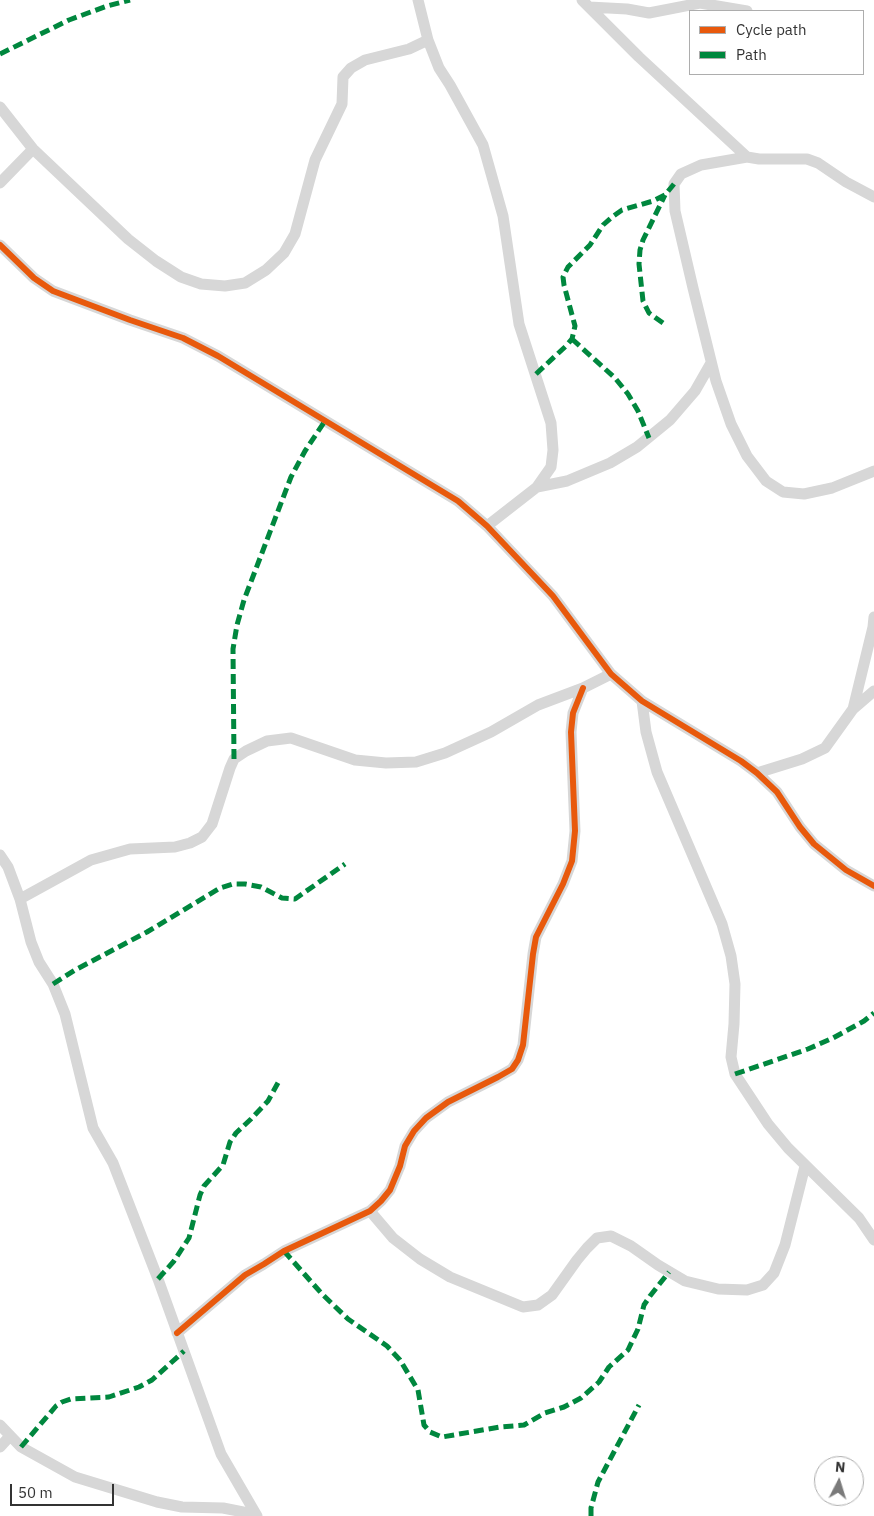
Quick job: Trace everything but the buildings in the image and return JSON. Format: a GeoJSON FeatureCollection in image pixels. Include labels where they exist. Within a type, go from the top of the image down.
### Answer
{"type":"FeatureCollection","features":[{"type":"Feature","properties":{"kind":"street"},"geometry":{"type":"LineString","coordinates":[[418,0],[428,40],[439,68],[483,145],[502,216],[519,324],[551,423],[553,450],[551,467],[537,487],[487,526]]}},
{"type":"Feature","properties":{"kind":"street"},"geometry":{"type":"LineString","coordinates":[[586,3],[649,13],[700,4],[740,10]]}},
{"type":"Feature","properties":{"kind":"street"},"geometry":{"type":"LineString","coordinates":[[586,3],[639,57],[747,157]]}},
{"type":"Feature","properties":{"kind":"street"},"geometry":{"type":"LineString","coordinates":[[0,107],[33,149],[121,233],[156,261],[181,277],[201,284],[225,286],[245,283],[266,270],[284,253],[295,234],[315,160],[342,104],[343,77],[351,68],[365,60],[409,49],[428,40]]}},
{"type":"Feature","properties":{"kind":"street"},"geometry":{"type":"LineString","coordinates":[[0,183],[33,149]]}},
{"type":"Feature","properties":{"kind":"street"},"geometry":{"type":"LineString","coordinates":[[874,197],[846,182],[818,163],[807,159],[759,159],[747,157],[701,165],[682,174],[674,184],[675,211],[711,363],[731,424],[747,456],[766,480],[782,492],[804,494],[832,488],[874,471]]}},
{"type":"Feature","properties":{"kind":"street"},"geometry":{"type":"LineString","coordinates":[[0,245],[34,278],[53,290],[183,338],[218,356],[458,501],[487,526],[553,596],[611,674],[642,701],[741,761],[777,792],[800,828],[814,844],[846,870],[874,886]]}},
{"type":"Feature","properties":{"kind":"street"},"geometry":{"type":"LineString","coordinates":[[537,487],[567,481],[610,463],[637,447],[670,420],[683,406],[695,391],[711,363]]}},
{"type":"Feature","properties":{"kind":"street"},"geometry":{"type":"LineString","coordinates":[[853,709],[874,617]]}},
{"type":"Feature","properties":{"kind":"street"},"geometry":{"type":"LineString","coordinates":[[20,898],[91,860],[130,849],[174,847],[190,843],[202,837],[212,824],[234,759],[267,741],[291,738],[355,760],[386,763],[416,762],[444,753],[491,732],[538,705],[583,688],[611,674]]}},
{"type":"Feature","properties":{"kind":"street"},"geometry":{"type":"LineString","coordinates":[[177,1333],[245,1275],[284,1251],[370,1211],[390,1190],[400,1166],[405,1146],[414,1131],[426,1118],[448,1102],[498,1077],[512,1068],[518,1060],[523,1045],[532,954],[536,937],[563,884],[572,861],[575,831],[571,732],[573,713],[583,688]]}},
{"type":"Feature","properties":{"kind":"street"},"geometry":{"type":"LineString","coordinates":[[757,774],[802,759],[825,748],[853,709],[874,691]]}},
{"type":"Feature","properties":{"kind":"street"},"geometry":{"type":"LineString","coordinates":[[642,701],[646,732],[657,772],[722,924],[731,956],[735,984],[731,1057],[735,1074],[768,1124],[805,1166],[859,1218],[874,1240]]}},
{"type":"Feature","properties":{"kind":"street"},"geometry":{"type":"LineString","coordinates":[[0,855],[8,867],[20,898],[31,942],[39,962],[53,984],[65,1014],[93,1128],[113,1163],[221,1454],[257,1516]]}},
{"type":"Feature","properties":{"kind":"street"},"geometry":{"type":"LineString","coordinates":[[370,1211],[393,1238],[420,1259],[450,1277],[523,1307],[538,1305],[552,1296],[587,1248],[598,1238],[610,1236],[631,1246],[685,1281],[718,1289],[747,1290],[763,1285],[774,1274],[785,1245],[805,1166]]}},
{"type":"Feature","properties":{"kind":"street"},"geometry":{"type":"LineString","coordinates":[[0,1425],[22,1447],[75,1477],[157,1502],[182,1507],[223,1508],[243,1512],[250,1516]]}},
{"type":"Feature","properties":{"kind":"street"},"geometry":{"type":"LineString","coordinates":[[0,1447],[10,1436]]}},
{"type":"Feature","properties":{"kind":"street"},"geometry":{"type":"LineString","coordinates":[[183,1516],[192,1506]]}},
{"type":"Feature","properties":{"kind":"marked path"},"geometry":{"type":"LineString","coordinates":[[0,54],[69,20],[130,0]]}},
{"type":"Feature","properties":{"kind":"marked path"},"geometry":{"type":"LineString","coordinates":[[536,374],[572,339],[575,326],[563,277],[568,267],[590,245],[603,225],[612,217],[622,210],[653,201],[665,195],[674,184]]}},
{"type":"Feature","properties":{"kind":"marked path"},"geometry":{"type":"LineString","coordinates":[[663,323],[649,313],[643,301],[639,264],[643,240],[665,195]]}},
{"type":"Feature","properties":{"kind":"marked path"},"geometry":{"type":"LineString","coordinates":[[572,339],[615,378],[628,394],[638,411],[649,438]]}},
{"type":"Feature","properties":{"kind":"marked path"},"geometry":{"type":"LineString","coordinates":[[234,759],[233,649],[237,625],[244,600],[291,477],[305,451],[325,421]]}},
{"type":"Feature","properties":{"kind":"marked path"},"geometry":{"type":"LineString","coordinates":[[53,984],[75,970],[147,932],[220,888],[233,884],[245,884],[261,887],[282,898],[295,899],[345,864]]}},
{"type":"Feature","properties":{"kind":"marked path"},"geometry":{"type":"LineString","coordinates":[[735,1074],[808,1049],[833,1038],[864,1021],[874,1013]]}},
{"type":"Feature","properties":{"kind":"marked path"},"geometry":{"type":"LineString","coordinates":[[158,1279],[174,1261],[189,1238],[200,1195],[204,1186],[223,1165],[230,1142],[236,1133],[268,1101],[279,1081]]}},
{"type":"Feature","properties":{"kind":"marked path"},"geometry":{"type":"LineString","coordinates":[[284,1251],[322,1294],[348,1319],[387,1346],[400,1360],[418,1390],[424,1425],[430,1432],[442,1437],[524,1425],[545,1413],[564,1407],[581,1398],[599,1382],[609,1367],[628,1350],[638,1329],[644,1305],[669,1272]]}},
{"type":"Feature","properties":{"kind":"marked path"},"geometry":{"type":"LineString","coordinates":[[21,1447],[56,1406],[62,1402],[71,1399],[109,1397],[139,1387],[152,1380],[184,1351]]}},
{"type":"Feature","properties":{"kind":"marked path"},"geometry":{"type":"LineString","coordinates":[[591,1516],[591,1508],[598,1482],[639,1405]]}},
{"type":"Feature","properties":{"kind":"cycle path"},"geometry":{"type":"LineString","coordinates":[[0,245],[34,278],[53,291],[183,338],[218,356],[458,501],[487,526],[553,596],[611,674],[642,701],[741,761],[757,773],[777,792],[800,827],[814,844],[846,870],[874,886]]}},
{"type":"Feature","properties":{"kind":"cycle path"},"geometry":{"type":"LineString","coordinates":[[177,1333],[245,1275],[284,1251],[370,1211],[390,1190],[400,1166],[405,1146],[414,1131],[426,1118],[448,1102],[512,1069],[518,1060],[523,1045],[536,937],[563,884],[572,861],[575,831],[571,732],[573,713],[583,688]]}}]}
